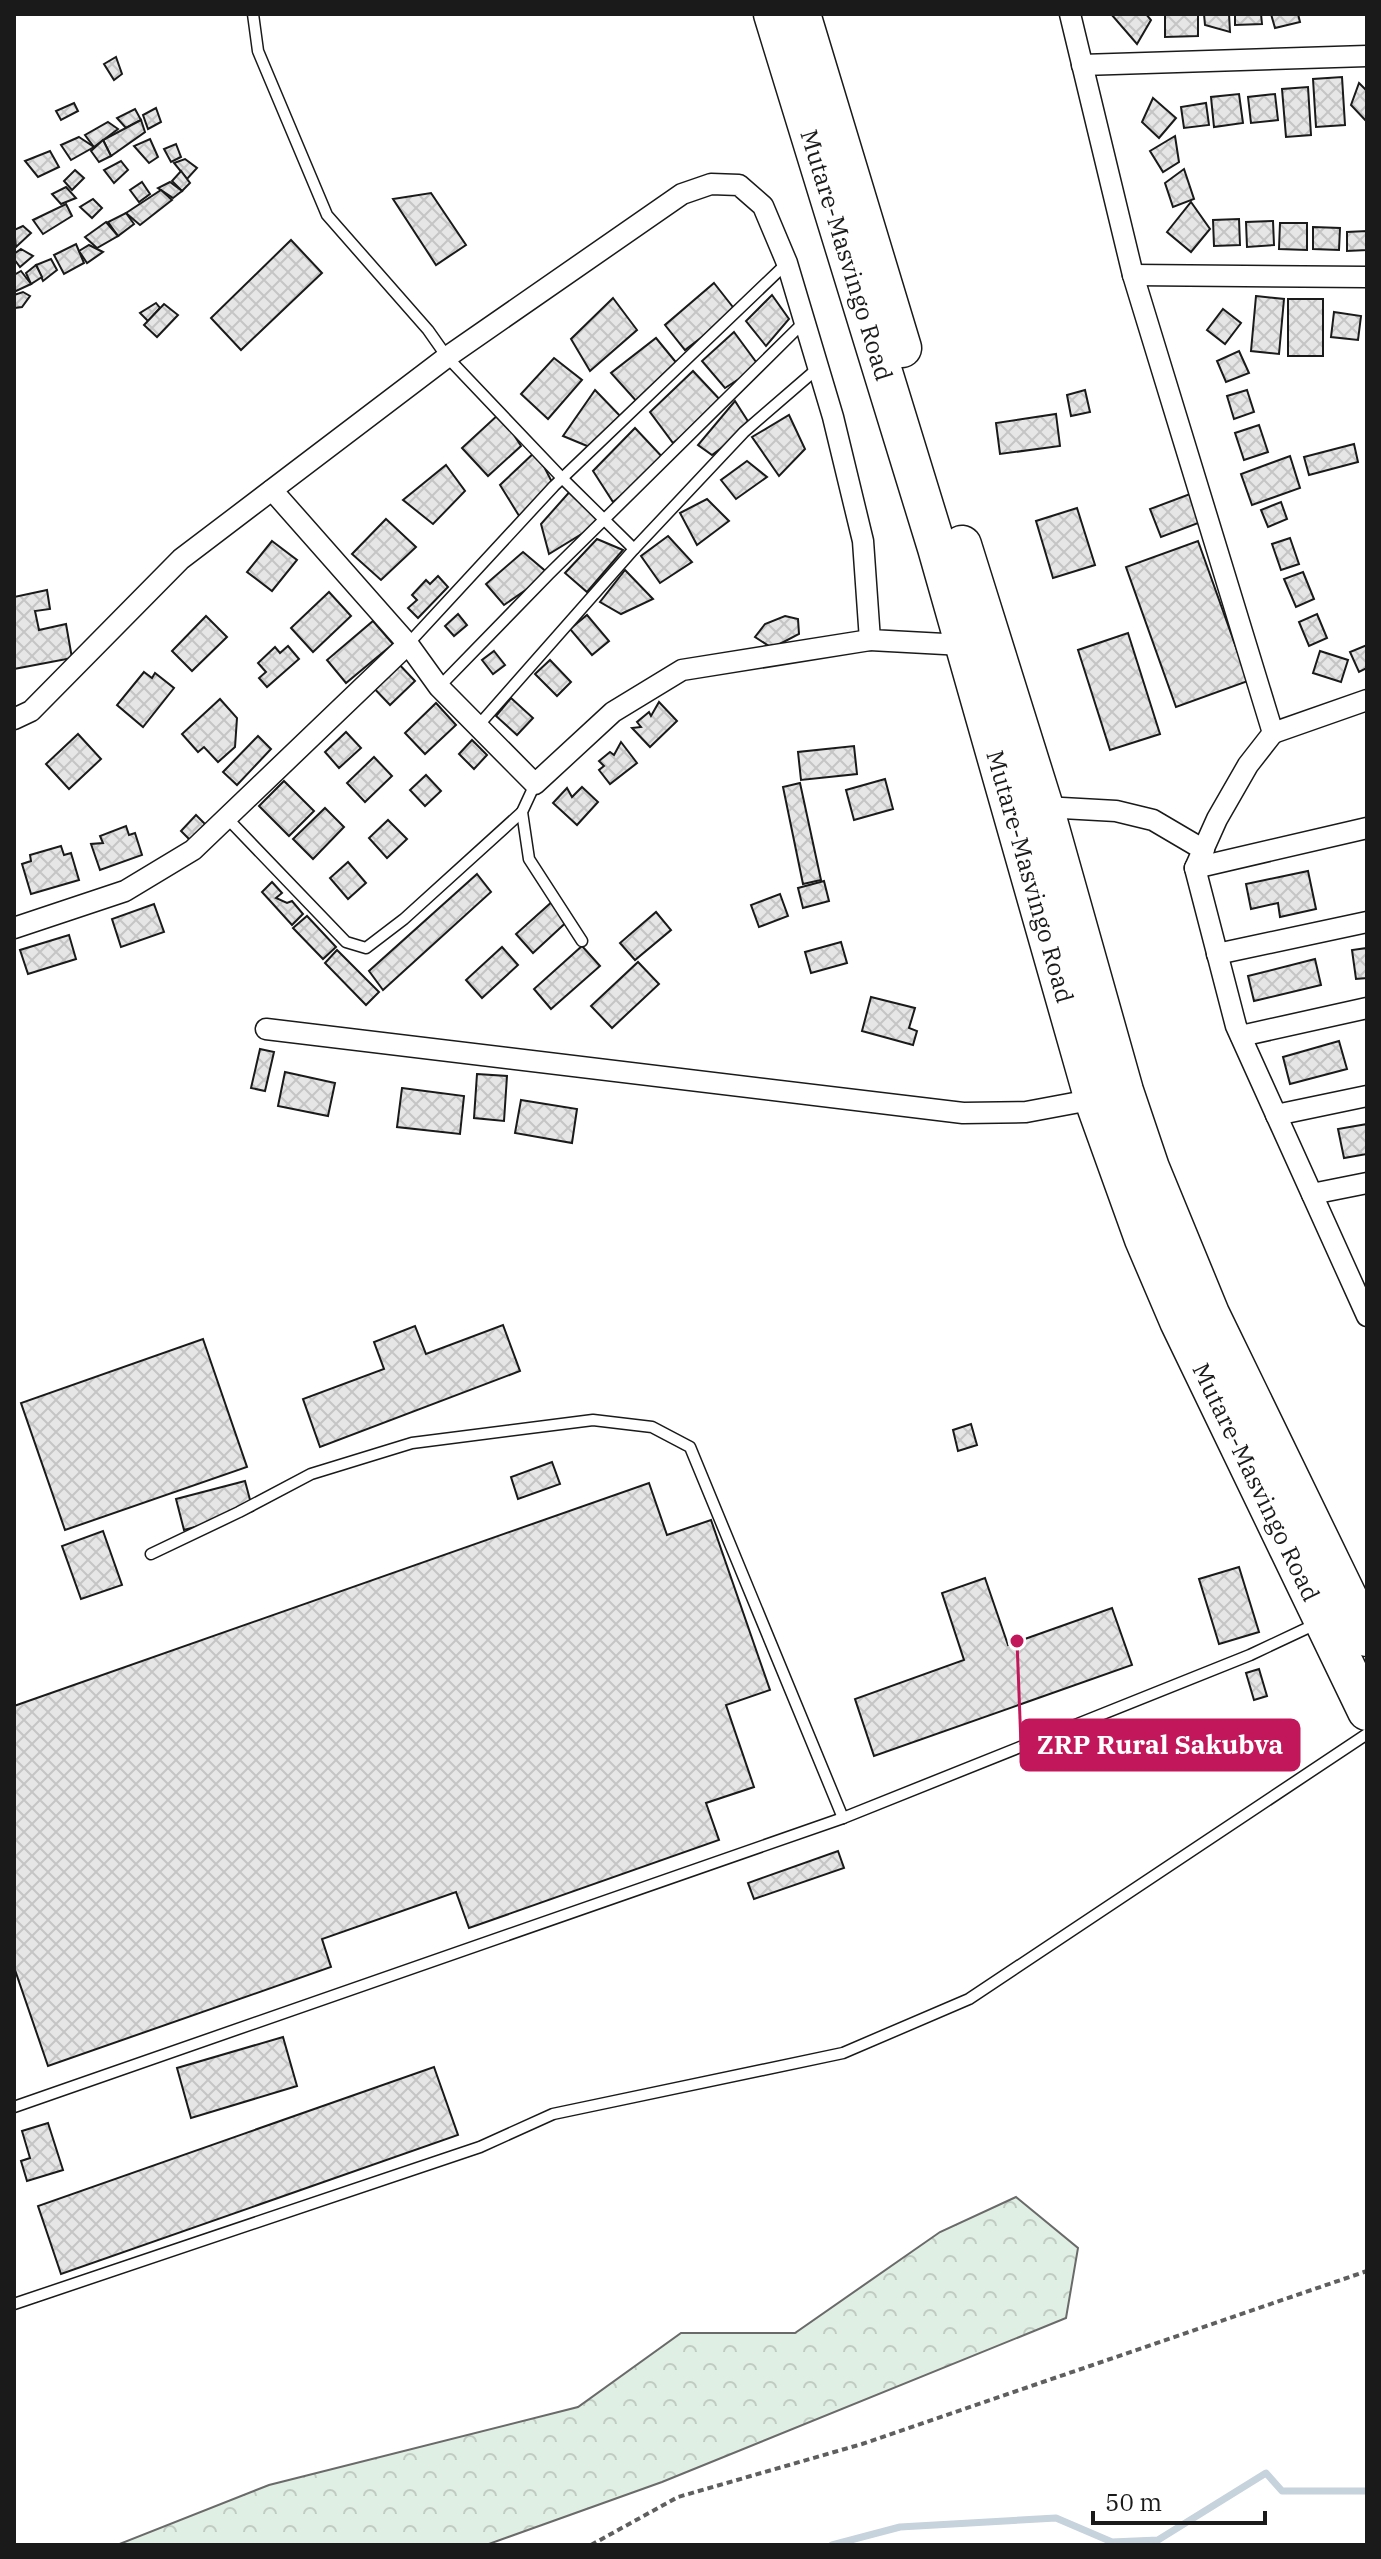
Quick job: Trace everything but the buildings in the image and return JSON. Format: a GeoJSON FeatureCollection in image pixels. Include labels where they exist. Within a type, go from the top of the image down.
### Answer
{"type":"FeatureCollection","features":[{"type":"Feature","properties":{"kind":"highway","name":"Mutare-Masvingo Road"},"geometry":{"type":"LineString","coordinates":[[773,14],[937,548],[963,645],[1109,1096],[1171,1223],[1210,1314],[1367,1637]]}},
{"type":"Feature","properties":{"kind":"highway","name":"Mutare-Masvingo Road"},"geometry":{"type":"LineString","coordinates":[[801,14],[936,464],[1044,807],[1144,1239],[1179,1321],[1367,1711]]}},
{"type":"Feature","properties":{"kind":"street"},"geometry":{"type":"LineString","coordinates":[[1070,14],[1133,275],[1273,733]]}},
{"type":"Feature","properties":{"kind":"street"},"geometry":{"type":"LineString","coordinates":[[1082,65],[1367,56]]}},
{"type":"Feature","properties":{"kind":"street"},"geometry":{"type":"LineString","coordinates":[[14,719],[31,711],[181,559],[447,357],[682,194],[711,184],[739,185],[763,206],[787,263],[863,541],[870,640]]}},
{"type":"Feature","properties":{"kind":"street"},"geometry":{"type":"LineString","coordinates":[[1133,275],[1367,277]]}},
{"type":"Feature","properties":{"kind":"street"},"geometry":{"type":"LineString","coordinates":[[272,490],[408,644],[439,687],[535,784],[613,712],[682,670],[870,640],[963,645]]}},
{"type":"Feature","properties":{"kind":"street"},"geometry":{"type":"LineString","coordinates":[[14,928],[125,891],[193,850],[408,644]]}},
{"type":"Feature","properties":{"kind":"street"},"geometry":{"type":"LineString","coordinates":[[1367,700],[1273,733],[1248,765],[1199,859],[1217,954],[1241,1036],[1312,1194],[1357,1269],[1367,1316]]}},
{"type":"Feature","properties":{"kind":"street"},"geometry":{"type":"LineString","coordinates":[[1044,807],[1116,811],[1153,820],[1199,859]]}},
{"type":"Feature","properties":{"kind":"street"},"geometry":{"type":"LineString","coordinates":[[1199,859],[1367,828]]}},
{"type":"Feature","properties":{"kind":"street"},"geometry":{"type":"LineString","coordinates":[[1217,954],[1367,922]]}},
{"type":"Feature","properties":{"kind":"street"},"geometry":{"type":"LineString","coordinates":[[1241,1036],[1367,1008]]}},
{"type":"Feature","properties":{"kind":"street"},"geometry":{"type":"LineString","coordinates":[[266,1029],[963,1113],[1026,1112],[1109,1096]]}},
{"type":"Feature","properties":{"kind":"street"},"geometry":{"type":"LineString","coordinates":[[1276,1115],[1367,1096]]}},
{"type":"Feature","properties":{"kind":"street"},"geometry":{"type":"LineString","coordinates":[[1312,1194],[1367,1183]]}},
{"type":"Feature","properties":{"kind":"lane"},"geometry":{"type":"LineString","coordinates":[[253,14],[258,51],[327,215],[428,330],[447,357],[634,549]]}},
{"type":"Feature","properties":{"kind":"lane"},"geometry":{"type":"LineString","coordinates":[[408,644],[521,519],[787,263]]}},
{"type":"Feature","properties":{"kind":"lane"},"geometry":{"type":"LineString","coordinates":[[439,687],[805,321]]}},
{"type":"Feature","properties":{"kind":"lane"},"geometry":{"type":"LineString","coordinates":[[477,727],[634,549],[744,432],[818,368]]}},
{"type":"Feature","properties":{"kind":"lane"},"geometry":{"type":"LineString","coordinates":[[226,817],[346,942],[366,948],[404,919],[522,812],[535,784]]}},
{"type":"Feature","properties":{"kind":"lane"},"geometry":{"type":"LineString","coordinates":[[522,812],[529,859],[582,941]]}},
{"type":"Feature","properties":{"kind":"lane"},"geometry":{"type":"LineString","coordinates":[[151,1554],[311,1474],[412,1443],[593,1420],[652,1427],[690,1447],[843,1818]]}},
{"type":"Feature","properties":{"kind":"lane"},"geometry":{"type":"LineString","coordinates":[[14,2107],[843,1818],[1250,1655],[1324,1621]]}},
{"type":"Feature","properties":{"kind":"lane"},"geometry":{"type":"LineString","coordinates":[[14,2304],[480,2147],[553,2114],[843,2053],[969,1999],[1367,1734]]}},
{"type":"Feature","properties":{"kind":"path"},"geometry":{"type":"LineString","coordinates":[[591,2545],[678,2497],[862,2444],[1367,2271]]}},
{"type":"Feature","properties":{"kind":"green space"},"geometry":{"type":"Polygon","coordinates":[[[1016,2197],[1078,2248],[1066,2318],[662,2482],[486,2545],[117,2545],[269,2485],[578,2407],[681,2333],[795,2333],[940,2232],[1016,2197]]]}},
{"type":"Feature","properties":{"kind":"waterway"},"geometry":{"type":"LineString","coordinates":[[832,2545],[900,2527],[1056,2518],[1112,2542],[1158,2540],[1266,2473],[1282,2491],[1367,2491]]}},
{"type":"Feature","properties":{"kind":"place","name":"ZRP Rural Sakubva"},"geometry":{"type":"Point","coordinates":[1017,1641]}}]}
